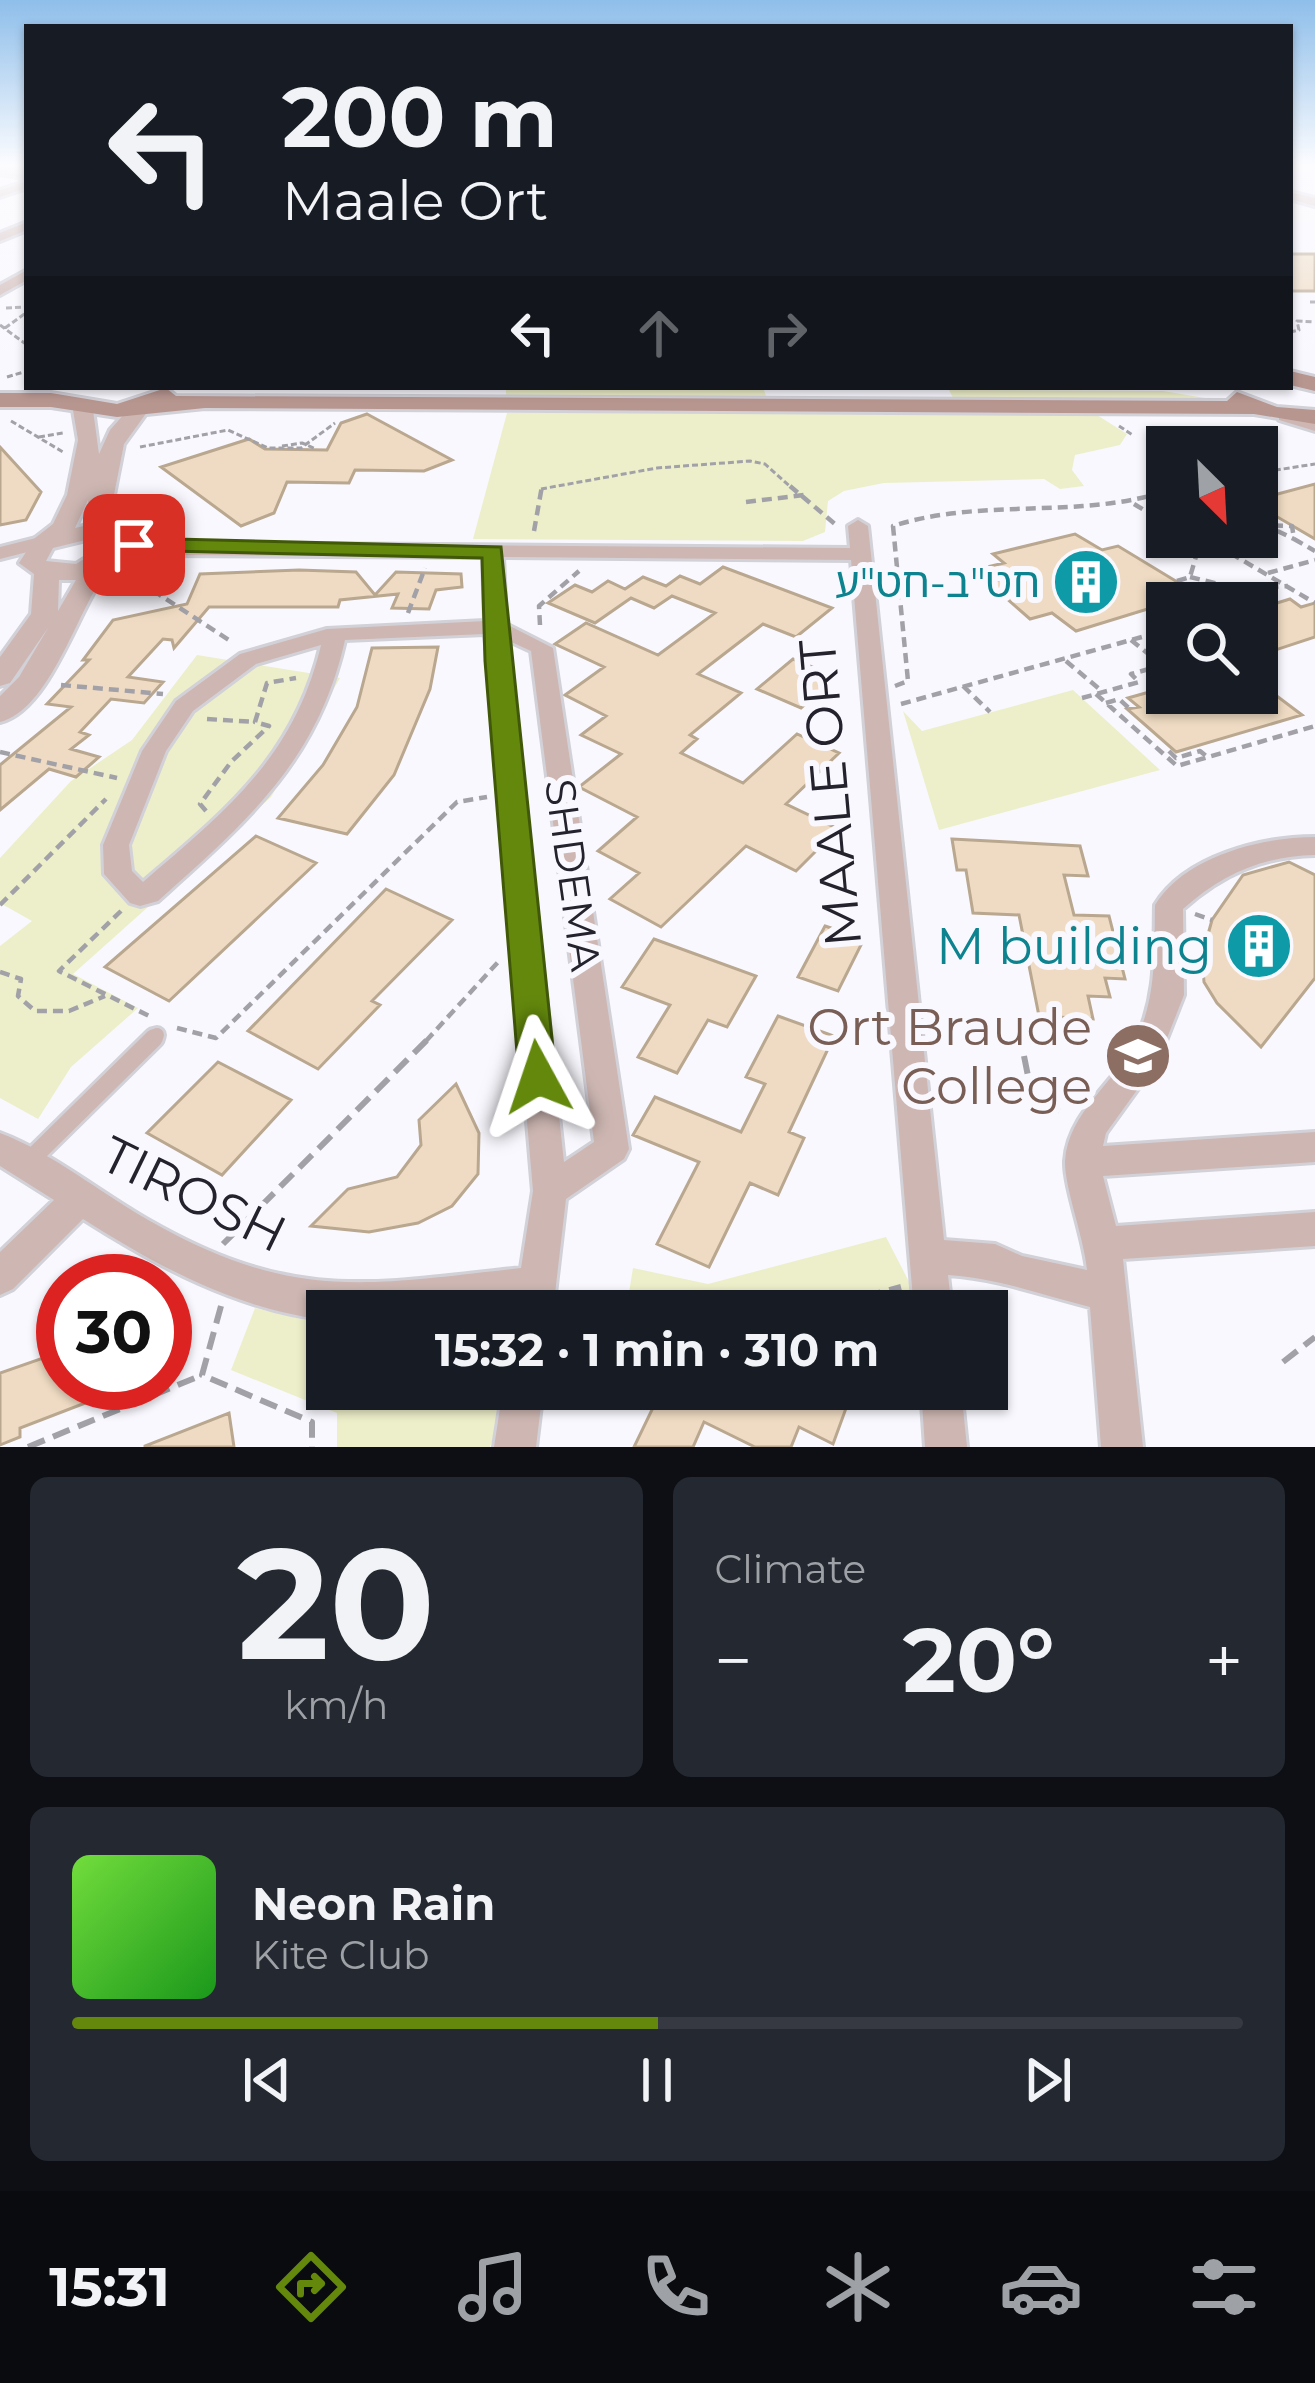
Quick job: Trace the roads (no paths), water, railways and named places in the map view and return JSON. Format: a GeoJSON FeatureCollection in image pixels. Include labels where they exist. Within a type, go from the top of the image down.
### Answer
{"type":"FeatureCollection","features":[{"type":"Feature","properties":{"kind":"main road"},"geometry":{"type":"LineString","coordinates":[[8,386],[76,408],[205,400],[1253,408],[1315,417]]}},
{"type":"Feature","properties":{"kind":"main road"},"geometry":{"type":"LineString","coordinates":[[143,406],[167,390]]}},
{"type":"Feature","properties":{"kind":"main road"},"geometry":{"type":"LineString","coordinates":[[1232,390],[1236,398],[1253,408]]}},
{"type":"Feature","properties":{"kind":"street"},"geometry":{"type":"LineString","coordinates":[[0,240],[18,248]]}},
{"type":"Feature","properties":{"kind":"street"},"geometry":{"type":"LineString","coordinates":[[109,553],[97,520],[114,440],[124,419],[143,406]]}},
{"type":"Feature","properties":{"kind":"street"},"geometry":{"type":"LineString","coordinates":[[0,677],[44,614],[45,553],[66,524],[89,443],[76,408]]}},
{"type":"Feature","properties":{"kind":"street"},"geometry":{"type":"LineString","coordinates":[[1285,416],[1315,426]]}},
{"type":"Feature","properties":{"kind":"street","name":"MAALE ORT"},"geometry":{"type":"LineString","coordinates":[[493,551],[853,535],[932,1290]]}},
{"type":"Feature","properties":{"kind":"street"},"geometry":{"type":"LineString","coordinates":[[0,555],[158,549],[493,551]]}},
{"type":"Feature","properties":{"kind":"street","name":"SHDEMA"},"geometry":{"type":"LineString","coordinates":[[493,551],[510,794],[550,1191],[537,1290]]}},
{"type":"Feature","properties":{"kind":"street"},"geometry":{"type":"LineString","coordinates":[[45,553],[109,553]]}},
{"type":"Feature","properties":{"kind":"street"},"geometry":{"type":"LineString","coordinates":[[0,712],[31,682],[109,553]]}},
{"type":"Feature","properties":{"kind":"street"},"geometry":{"type":"LineString","coordinates":[[335,634],[329,673],[295,749],[265,790],[140,896],[118,874],[116,845],[154,751],[196,697],[248,659],[335,634],[496,626]]}},
{"type":"Feature","properties":{"kind":"street","name":"SHDEMA"},"geometry":{"type":"LineString","coordinates":[[496,626],[542,649],[612,1149],[550,1191]]}},
{"type":"Feature","properties":{"kind":"street"},"geometry":{"type":"LineString","coordinates":[[1122,1447],[1117,1350],[1103,1292],[1102,1244],[1086,1145],[1147,1052],[1169,995],[1169,905],[1192,883],[1225,865],[1258,852],[1315,846]]}},
{"type":"Feature","properties":{"kind":"street"},"geometry":{"type":"LineString","coordinates":[[1086,1145],[1315,1147]]}},
{"type":"Feature","properties":{"kind":"street","name":"TIROSH"},"geometry":{"type":"LineString","coordinates":[[13,1156],[216,1273],[306,1299]]}},
{"type":"Feature","properties":{"kind":"street"},"geometry":{"type":"LineString","coordinates":[[0,1277],[81,1197]]}},
{"type":"Feature","properties":{"kind":"street"},"geometry":{"type":"LineString","coordinates":[[1102,1244],[1315,1229]]}},
{"type":"Feature","properties":{"kind":"street"},"geometry":{"type":"LineString","coordinates":[[929,1266],[995,1261],[1017,1272],[1103,1292]]}},
{"type":"Feature","properties":{"kind":"street"},"geometry":{"type":"LineString","coordinates":[[514,1447],[520,1410]]}},
{"type":"Feature","properties":{"kind":"street"},"geometry":{"type":"LineString","coordinates":[[943,1410],[946,1447]]}},
{"type":"Feature","properties":{"kind":"lane","name":"TIROSH"},"geometry":{"type":"LineString","coordinates":[[13,1156],[158,1035]]}},
{"type":"Feature","properties":{"kind":"place","name":"חט\"ב-חט\"ע"},"geometry":{"type":"Point","coordinates":[1086,582]}},
{"type":"Feature","properties":{"kind":"place","name":"M building"},"geometry":{"type":"Point","coordinates":[1259,946]}},
{"type":"Feature","properties":{"kind":"place","name":"Ort Braude College"},"geometry":{"type":"Point","coordinates":[1138,1056]}}]}
